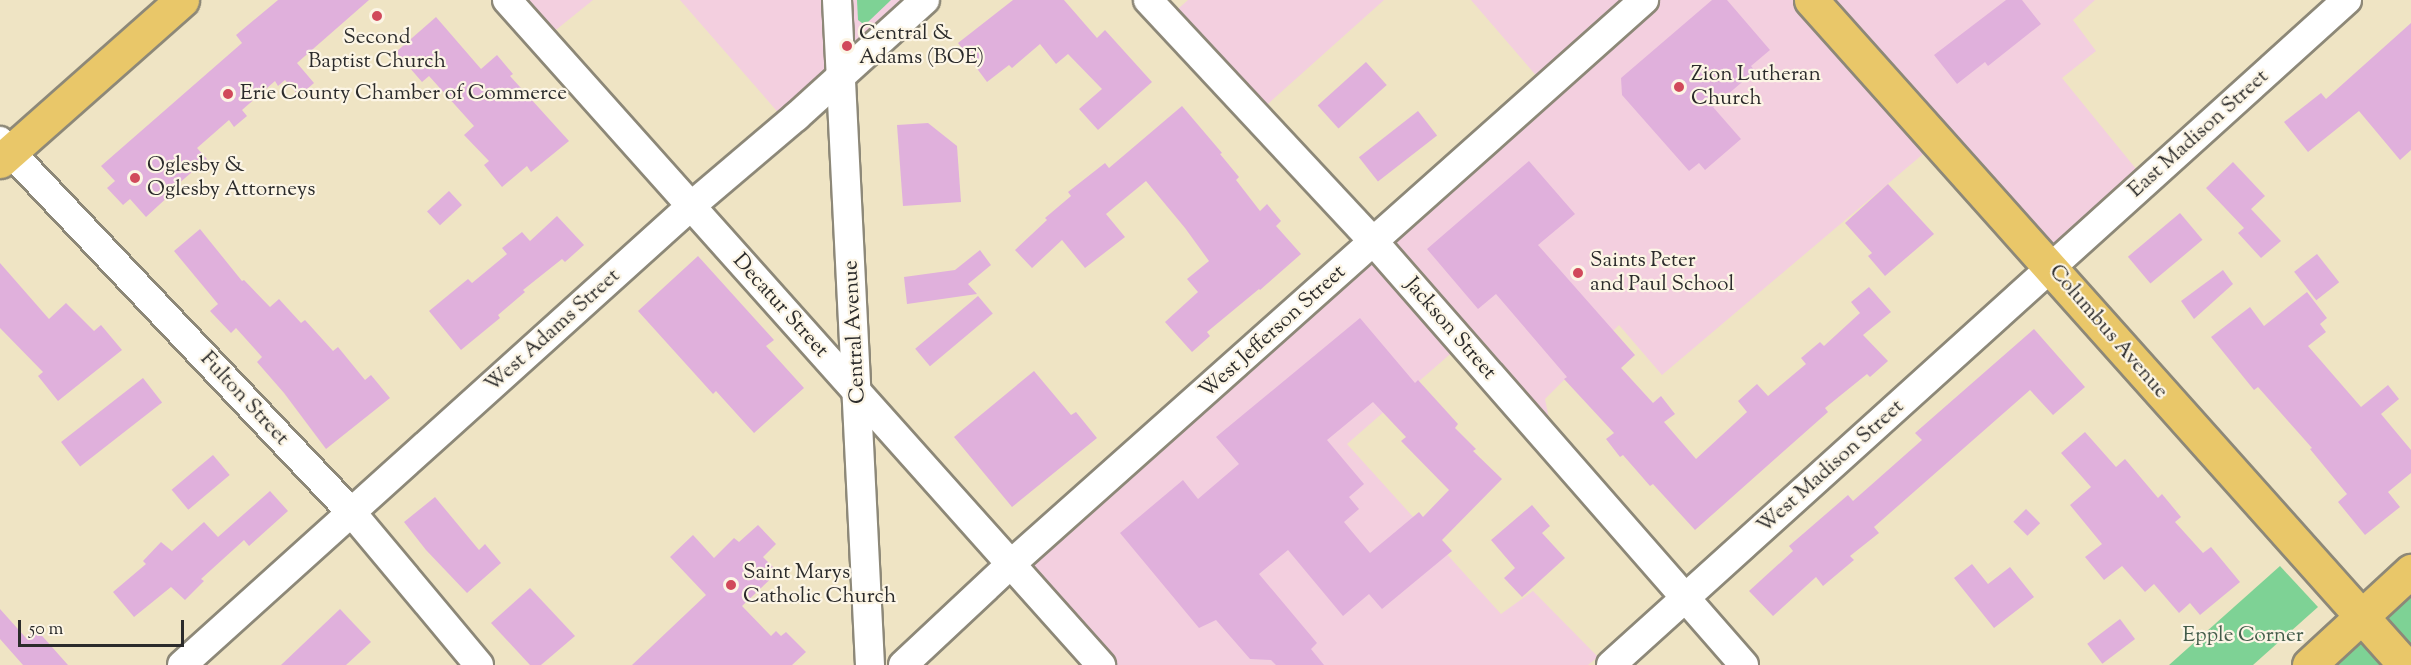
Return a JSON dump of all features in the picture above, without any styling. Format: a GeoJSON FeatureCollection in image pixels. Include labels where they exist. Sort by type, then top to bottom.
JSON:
{"type":"FeatureCollection","features":[{"type":"Feature","properties":{"kind":"main road"},"geometry":{"type":"LineString","coordinates":[[3,151],[182,0]]}},
{"type":"Feature","properties":{"kind":"main road","name":"Columbus Avenue"},"geometry":{"type":"LineString","coordinates":[[1811,0],[2405,665]]}},
{"type":"Feature","properties":{"kind":"main road"},"geometry":{"type":"LineString","coordinates":[[2309,665],[2411,571]]}},
{"type":"Feature","properties":{"kind":"street","name":"Decatur Street"},"geometry":{"type":"LineString","coordinates":[[507,0],[1101,665]]}},
{"type":"Feature","properties":{"kind":"street","name":"Central Avenue"},"geometry":{"type":"LineString","coordinates":[[837,0],[870,665]]}},
{"type":"Feature","properties":{"kind":"street","name":"West Adams Street"},"geometry":{"type":"LineString","coordinates":[[182,665],[691,206],[925,0]]}},
{"type":"Feature","properties":{"kind":"street","name":"Jackson Street"},"geometry":{"type":"LineString","coordinates":[[1148,0],[1374,242],[1744,665]]}},
{"type":"Feature","properties":{"kind":"street","name":"West Jefferson Street"},"geometry":{"type":"LineString","coordinates":[[903,665],[1011,564],[1644,0]]}},
{"type":"Feature","properties":{"kind":"street","name":"East Madison Street"},"geometry":{"type":"LineString","coordinates":[[2051,268],[2347,0]]}},
{"type":"Feature","properties":{"kind":"street","name":"Fulton Street"},"geometry":{"type":"LineString","coordinates":[[3,151],[352,513],[479,665]]}},
{"type":"Feature","properties":{"kind":"street","name":"West Madison Street"},"geometry":{"type":"LineString","coordinates":[[1611,665],[2051,268]]}},
{"type":"Feature","properties":{"kind":"shaded area"},"geometry":{"type":"Polygon","coordinates":[[[494,0],[593,0],[536,46],[494,0]]]}},
{"type":"Feature","properties":{"kind":"shaded area"},"geometry":{"type":"Polygon","coordinates":[[[680,0],[914,0],[782,117],[680,0]]]}},
{"type":"Feature","properties":{"kind":"shaded area"},"geometry":{"type":"Polygon","coordinates":[[[1188,0],[1384,0],[1260,111],[1170,16],[1188,0]]]}},
{"type":"Feature","properties":{"kind":"shaded area"},"geometry":{"type":"Polygon","coordinates":[[[1471,0],[2095,0],[2073,20],[2096,51],[2062,78],[2141,175],[2052,259],[1942,138],[1662,375],[1619,325],[1545,399],[1558,463],[1456,349],[1347,444],[1501,614],[1533,591],[1598,657],[1588,665],[1110,665],[1021,566],[1362,243],[1540,80],[1471,0]]]}},
{"type":"Feature","properties":{"kind":"green space"},"geometry":{"type":"Polygon","coordinates":[[[857,0],[891,0],[868,22],[862,23],[858,20],[857,0]]]}},
{"type":"Feature","properties":{"kind":"green space","name":"Epple Corner"},"geometry":{"type":"Polygon","coordinates":[[[2280,566],[2318,607],[2253,665],[2169,665],[2280,566]]]}},
{"type":"Feature","properties":{"kind":"green space"},"geometry":{"type":"Polygon","coordinates":[[[2411,594],[2411,665],[2332,665],[2411,594]]]}},
{"type":"Feature","properties":{"kind":"building"},"geometry":{"type":"Polygon","coordinates":[[[278,0],[369,0],[297,63],[314,83],[299,96],[285,80],[278,86],[275,81],[242,110],[247,116],[234,127],[229,120],[197,148],[207,159],[170,191],[172,193],[146,217],[130,199],[123,205],[107,188],[115,181],[101,166],[242,43],[236,35],[278,0]]]}},
{"type":"Feature","properties":{"kind":"building"},"geometry":{"type":"Polygon","coordinates":[[[1013,0],[1064,0],[1097,38],[1105,30],[1152,82],[1098,130],[1079,109],[1102,89],[1068,54],[1056,64],[1040,44],[1012,68],[1009,65],[987,82],[958,43],[1013,0]]]}},
{"type":"Feature","properties":{"kind":"building","name":"Zion Lutheran Church"},"geometry":{"type":"Polygon","coordinates":[[[1712,0],[1727,0],[1770,50],[1751,66],[1755,71],[1713,107],[1741,139],[1705,170],[1699,163],[1689,171],[1622,95],[1621,78],[1712,0]]]}},
{"type":"Feature","properties":{"kind":"building"},"geometry":{"type":"Polygon","coordinates":[[[2006,0],[2022,0],[2041,24],[1988,66],[1985,62],[1957,84],[1934,55],[2006,0]]]}},
{"type":"Feature","properties":{"kind":"building"},"geometry":{"type":"Polygon","coordinates":[[[436,17],[481,69],[497,55],[513,74],[510,76],[569,141],[531,172],[527,166],[502,187],[484,165],[489,161],[464,135],[474,126],[429,76],[422,82],[396,52],[436,17]]]}},
{"type":"Feature","properties":{"kind":"building"},"geometry":{"type":"Polygon","coordinates":[[[2411,23],[2411,150],[2400,160],[2359,111],[2308,152],[2284,122],[2321,93],[2326,99],[2411,23]]]}},
{"type":"Feature","properties":{"kind":"building"},"geometry":{"type":"Polygon","coordinates":[[[1366,62],[1387,85],[1338,129],[1318,105],[1366,62]]]}},
{"type":"Feature","properties":{"kind":"building"},"geometry":{"type":"Polygon","coordinates":[[[1182,106],[1222,153],[1220,154],[1239,177],[1236,180],[1260,211],[1267,204],[1281,221],[1276,226],[1301,254],[1207,332],[1210,336],[1192,352],[1165,322],[1198,292],[1187,279],[1209,261],[1146,181],[1106,214],[1125,237],[1085,268],[1062,240],[1032,268],[1015,250],[1047,220],[1045,218],[1071,196],[1068,192],[1105,163],[1109,168],[1182,106]]]}},
{"type":"Feature","properties":{"kind":"building"},"geometry":{"type":"Polygon","coordinates":[[[1418,111],[1437,135],[1378,182],[1359,157],[1418,111]]]}},
{"type":"Feature","properties":{"kind":"building"},"geometry":{"type":"Polygon","coordinates":[[[928,123],[957,146],[961,202],[903,206],[897,125],[928,123]]]}},
{"type":"Feature","properties":{"kind":"building"},"geometry":{"type":"Polygon","coordinates":[[[1529,161],[1575,214],[1538,245],[1635,355],[1621,368],[1653,403],[1661,396],[1675,414],[1664,422],[1696,459],[1747,412],[1738,401],[1757,384],[1768,396],[1806,364],[1801,358],[1820,342],[1824,346],[1860,313],[1851,302],[1869,287],[1891,312],[1863,335],[1888,361],[1870,377],[1867,374],[1825,408],[1828,412],[1695,530],[1653,484],[1650,486],[1623,455],[1620,457],[1606,439],[1614,433],[1564,379],[1567,377],[1496,294],[1478,309],[1427,249],[1529,161]]]}},
{"type":"Feature","properties":{"kind":"building"},"geometry":{"type":"Polygon","coordinates":[[[2233,162],[2265,196],[2251,209],[2281,241],[2261,258],[2238,233],[2244,228],[2206,188],[2233,162]]]}},
{"type":"Feature","properties":{"kind":"building"},"geometry":{"type":"Polygon","coordinates":[[[1888,184],[1934,234],[1885,276],[1868,256],[1872,253],[1845,223],[1888,184]]]}},
{"type":"Feature","properties":{"kind":"building"},"geometry":{"type":"Polygon","coordinates":[[[449,191],[462,205],[440,225],[427,211],[449,191]]]}},
{"type":"Feature","properties":{"kind":"building"},"geometry":{"type":"Polygon","coordinates":[[[2180,213],[2202,240],[2150,284],[2128,257],[2180,213]]]}},
{"type":"Feature","properties":{"kind":"building"},"geometry":{"type":"Polygon","coordinates":[[[557,216],[584,245],[565,262],[562,259],[523,290],[525,292],[498,315],[500,318],[461,350],[429,311],[468,279],[472,283],[507,254],[502,248],[522,232],[530,241],[557,216]]]}},
{"type":"Feature","properties":{"kind":"building"},"geometry":{"type":"Polygon","coordinates":[[[200,229],[242,281],[244,280],[270,307],[279,299],[301,323],[305,320],[333,351],[338,347],[365,380],[371,375],[390,398],[326,449],[284,393],[257,362],[262,357],[236,328],[231,333],[210,311],[218,304],[174,251],[200,229]]]}},
{"type":"Feature","properties":{"kind":"building"},"geometry":{"type":"Polygon","coordinates":[[[980,250],[991,265],[968,284],[977,294],[907,304],[904,277],[955,270],[980,250]]]}},
{"type":"Feature","properties":{"kind":"building"},"geometry":{"type":"Polygon","coordinates":[[[2317,254],[2339,282],[2316,300],[2294,272],[2317,254]]]}},
{"type":"Feature","properties":{"kind":"building"},"geometry":{"type":"Polygon","coordinates":[[[698,256],[774,340],[766,346],[804,388],[754,433],[716,391],[713,394],[638,311],[698,256]]]}},
{"type":"Feature","properties":{"kind":"building"},"geometry":{"type":"Polygon","coordinates":[[[0,263],[49,319],[66,303],[94,331],[101,325],[122,350],[58,401],[38,376],[43,372],[0,328],[0,263]]]}},
{"type":"Feature","properties":{"kind":"building"},"geometry":{"type":"Polygon","coordinates":[[[2223,270],[2233,284],[2194,319],[2181,301],[2223,270]]]}},
{"type":"Feature","properties":{"kind":"building"},"geometry":{"type":"Polygon","coordinates":[[[2307,292],[2327,318],[2320,324],[2326,332],[2308,346],[2361,407],[2388,385],[2399,399],[2381,414],[2411,450],[2411,473],[2388,492],[2400,507],[2365,535],[2338,502],[2347,494],[2310,449],[2312,448],[2258,387],[2254,390],[2211,337],[2250,307],[2264,326],[2307,292]]]}},
{"type":"Feature","properties":{"kind":"building"},"geometry":{"type":"Polygon","coordinates":[[[978,296],[993,314],[930,366],[915,349],[978,296]]]}},
{"type":"Feature","properties":{"kind":"building"},"geometry":{"type":"Polygon","coordinates":[[[1360,318],[1415,383],[1418,380],[1458,424],[1455,428],[1476,449],[1473,451],[1502,479],[1442,540],[1452,551],[1382,609],[1369,594],[1343,616],[1288,550],[1259,574],[1317,643],[1311,649],[1324,665],[1276,665],[1271,660],[1250,659],[1216,620],[1199,628],[1120,533],[1183,480],[1198,499],[1239,464],[1216,437],[1360,318]],[[1373,402],[1327,440],[1364,484],[1349,497],[1359,509],[1344,522],[1370,553],[1419,512],[1423,517],[1449,490],[1401,441],[1406,437],[1373,402]]]}},
{"type":"Feature","properties":{"kind":"building"},"geometry":{"type":"Polygon","coordinates":[[[2034,329],[2085,387],[2053,415],[2030,390],[1874,527],[1879,533],[1850,556],[1854,560],[1823,586],[1816,577],[1773,616],[1749,591],[1793,551],[1789,546],[1848,495],[1853,501],[1922,440],[1915,433],[2034,329]]]}},
{"type":"Feature","properties":{"kind":"building"},"geometry":{"type":"Polygon","coordinates":[[[1034,371],[1071,415],[1076,412],[1097,438],[1012,507],[954,437],[1034,371]]]}},
{"type":"Feature","properties":{"kind":"building"},"geometry":{"type":"Polygon","coordinates":[[[143,378],[162,402],[80,466],[61,442],[143,378]]]}},
{"type":"Feature","properties":{"kind":"building"},"geometry":{"type":"Polygon","coordinates":[[[2085,432],[2116,467],[2125,459],[2158,498],[2162,494],[2181,517],[2175,522],[2203,553],[2211,547],[2240,582],[2200,615],[2190,603],[2179,613],[2154,584],[2145,592],[2122,566],[2104,580],[2085,557],[2102,544],[2070,505],[2091,487],[2061,453],[2085,432]]]}},
{"type":"Feature","properties":{"kind":"building"},"geometry":{"type":"Polygon","coordinates":[[[213,455],[230,475],[188,510],[172,490],[213,455]]]}},
{"type":"Feature","properties":{"kind":"building"},"geometry":{"type":"Polygon","coordinates":[[[270,491],[288,511],[249,546],[244,540],[201,579],[204,581],[185,600],[171,587],[134,617],[113,592],[146,564],[143,561],[161,542],[172,551],[204,522],[218,537],[270,491]]]}},
{"type":"Feature","properties":{"kind":"building"},"geometry":{"type":"Polygon","coordinates":[[[435,497],[479,550],[485,544],[501,563],[467,593],[426,550],[404,522],[435,497]]]}},
{"type":"Feature","properties":{"kind":"building"},"geometry":{"type":"Polygon","coordinates":[[[1532,505],[1550,526],[1542,533],[1565,558],[1522,597],[1504,578],[1515,568],[1491,540],[1532,505]]]}},
{"type":"Feature","properties":{"kind":"building"},"geometry":{"type":"Polygon","coordinates":[[[2026,509],[2040,523],[2027,536],[2013,522],[2026,509]]]}},
{"type":"Feature","properties":{"kind":"building","name":"Saint Marys Catholic Church"},"geometry":{"type":"Polygon","coordinates":[[[758,525],[776,544],[763,557],[778,572],[742,606],[771,636],[776,631],[781,636],[786,632],[806,652],[792,665],[632,665],[706,595],[670,557],[693,535],[714,558],[734,538],[739,542],[758,525]]]}},
{"type":"Feature","properties":{"kind":"building"},"geometry":{"type":"Polygon","coordinates":[[[1972,564],[1988,584],[2010,567],[2034,597],[1994,628],[1954,578],[1972,564]]]}},
{"type":"Feature","properties":{"kind":"building"},"geometry":{"type":"Polygon","coordinates":[[[530,588],[575,636],[541,665],[530,665],[491,623],[530,588]]]}},
{"type":"Feature","properties":{"kind":"building"},"geometry":{"type":"Polygon","coordinates":[[[0,609],[26,638],[36,629],[68,665],[23,665],[0,639],[0,609]]]}},
{"type":"Feature","properties":{"kind":"building"},"geometry":{"type":"Polygon","coordinates":[[[340,609],[371,642],[346,665],[281,665],[340,609]]]}},
{"type":"Feature","properties":{"kind":"building"},"geometry":{"type":"Polygon","coordinates":[[[2120,619],[2135,639],[2102,664],[2087,644],[2120,619]]]}},
{"type":"Feature","properties":{"kind":"place","name":"Second Baptist Church"},"geometry":{"type":"Point","coordinates":[377,16]}},
{"type":"Feature","properties":{"kind":"place","name":"Central & Adams (BOE)"},"geometry":{"type":"Point","coordinates":[847,46]}},
{"type":"Feature","properties":{"kind":"place","name":"Zion Lutheran Church"},"geometry":{"type":"Point","coordinates":[1679,87]}},
{"type":"Feature","properties":{"kind":"place","name":"Erie County Chamber of Commerce"},"geometry":{"type":"Point","coordinates":[228,94]}},
{"type":"Feature","properties":{"kind":"place","name":"Oglesby & Oglesby Attorneys"},"geometry":{"type":"Point","coordinates":[135,178]}},
{"type":"Feature","properties":{"kind":"place","name":"Saints Peter and Paul School"},"geometry":{"type":"Point","coordinates":[1578,273]}},
{"type":"Feature","properties":{"kind":"place","name":"Saint Marys Catholic Church"},"geometry":{"type":"Point","coordinates":[731,585]}}]}
